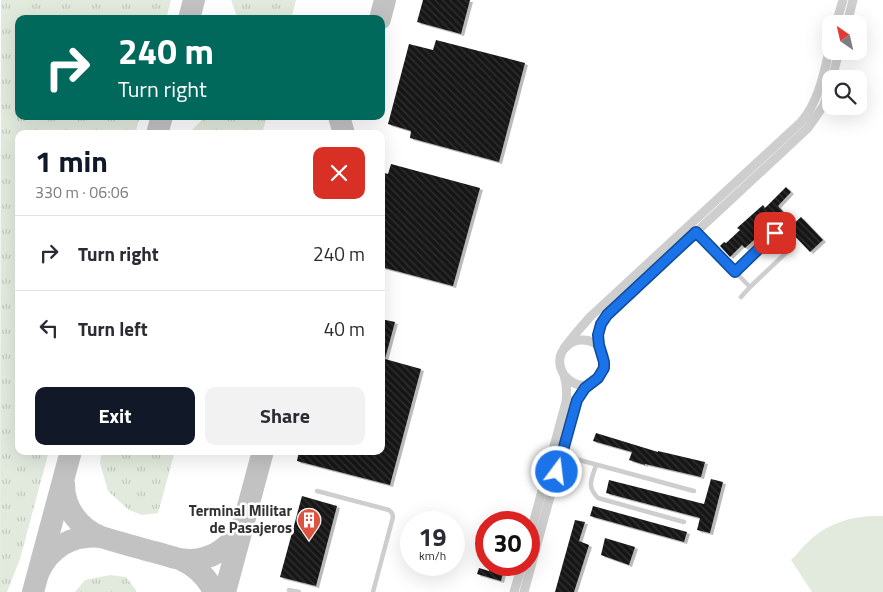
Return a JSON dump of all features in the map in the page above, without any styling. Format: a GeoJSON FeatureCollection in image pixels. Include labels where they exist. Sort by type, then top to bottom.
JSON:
{"type":"FeatureCollection","features":[{"type":"Feature","properties":{"kind":"street"},"geometry":{"type":"LineString","coordinates":[[839,15],[843,0]]}},
{"type":"Feature","properties":{"kind":"street"},"geometry":{"type":"LineString","coordinates":[[849,15],[853,0]]}},
{"type":"Feature","properties":{"kind":"street"},"geometry":{"type":"LineString","coordinates":[[593,382],[577,384],[564,375],[561,370],[560,359],[564,348],[590,317],[801,122],[816,98],[826,60]]}},
{"type":"Feature","properties":{"kind":"street"},"geometry":{"type":"LineString","coordinates":[[524,592],[577,400],[585,388],[598,378],[604,368],[598,335],[604,319],[808,128],[822,108]]}},
{"type":"Feature","properties":{"kind":"street"},"geometry":{"type":"LineString","coordinates":[[564,348],[574,341],[586,340],[592,342],[601,350]]}},
{"type":"Feature","properties":{"kind":"street"},"geometry":{"type":"LineString","coordinates":[[537,511],[566,402],[567,391],[564,375]]}},
{"type":"Feature","properties":{"kind":"street"},"geometry":{"type":"LineString","coordinates":[[514,592],[519,576]]}},
{"type":"Feature","properties":{"kind":"lane"},"geometry":{"type":"LineString","coordinates":[[696,232],[750,287]]}},
{"type":"Feature","properties":{"kind":"lane"},"geometry":{"type":"LineString","coordinates":[[735,272],[775,233],[790,249],[741,297]]}},
{"type":"Feature","properties":{"kind":"lane"},"geometry":{"type":"LineString","coordinates":[[561,456],[694,491]]}},
{"type":"Feature","properties":{"kind":"lane"},"geometry":{"type":"LineString","coordinates":[[596,465],[590,486],[592,492],[598,498],[684,522]]}},
{"type":"Feature","properties":{"kind":"lane"},"geometry":{"type":"LineString","coordinates":[[317,491],[389,510],[392,513],[393,517],[373,592]]}},
{"type":"Feature","properties":{"kind":"lane"},"geometry":{"type":"LineString","coordinates":[[289,590],[299,592]]}},
{"type":"Feature","properties":{"kind":"green space"},"geometry":{"type":"Polygon","coordinates":[[[1,0],[171,0],[167,15],[15,15],[15,120],[139,120],[136,130],[15,130],[15,455],[48,455],[20,559],[7,592],[0,592],[1,0]]]}},
{"type":"Feature","properties":{"kind":"green space"},"geometry":{"type":"Polygon","coordinates":[[[231,0],[296,0],[292,15],[237,15],[231,0]]]}},
{"type":"Feature","properties":{"kind":"green space"},"geometry":{"type":"Polygon","coordinates":[[[202,120],[266,120],[263,130],[193,129],[202,120]]]}},
{"type":"Feature","properties":{"kind":"green space"},"geometry":{"type":"Polygon","coordinates":[[[101,455],[174,455],[158,513],[142,515],[129,510],[108,491],[100,463],[101,455]]]}},
{"type":"Feature","properties":{"kind":"green space"},"geometry":{"type":"Polygon","coordinates":[[[883,516],[883,592],[812,592],[791,560],[803,547],[824,530],[842,521],[862,517],[883,516]]]}},
{"type":"Feature","properties":{"kind":"green space"},"geometry":{"type":"Polygon","coordinates":[[[110,575],[126,577],[136,592],[75,592],[85,580],[110,575]]]}},
{"type":"Feature","properties":{"kind":"building"},"geometry":{"type":"Polygon","coordinates":[[[423,0],[470,0],[461,34],[417,22],[423,0]]]}},
{"type":"Feature","properties":{"kind":"building"},"geometry":{"type":"Polygon","coordinates":[[[436,40],[525,63],[499,162],[410,138],[411,131],[388,124],[409,44],[433,50],[436,40]]]}},
{"type":"Feature","properties":{"kind":"building"},"geometry":{"type":"Polygon","coordinates":[[[391,164],[480,188],[453,286],[385,268],[385,173],[388,174],[391,164]]]}},
{"type":"Feature","properties":{"kind":"building"},"geometry":{"type":"Polygon","coordinates":[[[786,187],[791,192],[778,206],[784,213],[745,248],[742,245],[730,257],[720,246],[740,230],[737,228],[763,205],[765,208],[786,187]]]}},
{"type":"Feature","properties":{"kind":"building"},"geometry":{"type":"Polygon","coordinates":[[[801,217],[823,240],[810,252],[788,229],[801,217]]]}},
{"type":"Feature","properties":{"kind":"building"},"geometry":{"type":"Polygon","coordinates":[[[385,320],[395,322],[385,359],[385,320]]]}},
{"type":"Feature","properties":{"kind":"building"},"geometry":{"type":"Polygon","coordinates":[[[385,359],[421,369],[390,485],[297,461],[298,455],[385,455],[385,359]]]}},
{"type":"Feature","properties":{"kind":"building"},"geometry":{"type":"Polygon","coordinates":[[[596,433],[658,452],[705,462],[701,477],[629,460],[632,452],[593,441],[596,433]]]}},
{"type":"Feature","properties":{"kind":"building"},"geometry":{"type":"Polygon","coordinates":[[[711,479],[723,482],[710,533],[697,530],[700,518],[606,493],[609,480],[704,504],[711,479]]]}},
{"type":"Feature","properties":{"kind":"building","name":"Terminal Militar de Pasajeros"},"geometry":{"type":"Polygon","coordinates":[[[302,496],[337,506],[316,586],[280,577],[302,496]]]}},
{"type":"Feature","properties":{"kind":"building"},"geometry":{"type":"Polygon","coordinates":[[[593,506],[687,532],[684,542],[590,516],[593,506]]]}},
{"type":"Feature","properties":{"kind":"building"},"geometry":{"type":"Polygon","coordinates":[[[575,520],[585,522],[579,541],[589,545],[574,592],[555,592],[575,520]]]}},
{"type":"Feature","properties":{"kind":"building"},"geometry":{"type":"Polygon","coordinates":[[[605,538],[635,547],[629,565],[601,555],[605,538]]]}},
{"type":"Feature","properties":{"kind":"building"},"geometry":{"type":"Polygon","coordinates":[[[484,576],[502,576],[501,581],[484,576]]]}},
{"type":"Feature","properties":{"kind":"taxiway"},"geometry":{"type":"LineString","coordinates":[[190,15],[194,0]]}},
{"type":"Feature","properties":{"kind":"taxiway"},"geometry":{"type":"LineString","coordinates":[[381,15],[385,0]]}},
{"type":"Feature","properties":{"kind":"taxiway"},"geometry":{"type":"LineString","coordinates":[[158,130],[161,120]]}},
{"type":"Feature","properties":{"kind":"taxiway"},"geometry":{"type":"LineString","coordinates":[[340,120],[343,130]]}},
{"type":"Feature","properties":{"kind":"taxiway"},"geometry":{"type":"LineString","coordinates":[[33,592],[70,455]]}},
{"type":"Feature","properties":{"kind":"taxiway"},"geometry":{"type":"LineString","coordinates":[[225,592],[262,455]]}},
{"type":"Feature","properties":{"kind":"taxiway"},"geometry":{"type":"LineString","coordinates":[[64,484],[67,501],[74,516],[86,528],[101,537]]}},
{"type":"Feature","properties":{"kind":"taxiway"},"geometry":{"type":"LineString","coordinates":[[38,574],[48,557],[55,550],[80,538],[101,537],[176,558],[190,560],[209,556],[226,547],[243,523]]}},
{"type":"Feature","properties":{"kind":"taxiway"},"geometry":{"type":"LineString","coordinates":[[180,559],[200,572],[214,592]]}},
{"type":"Feature","properties":{"kind":"place","name":"Terminal Militar de Pasajeros"},"geometry":{"type":"Point","coordinates":[309,541]}},
{"type":"Feature","properties":{"kind":"route"},"geometry":{"type":"LineString","coordinates":[[557,472],[577,400],[581,392],[598,378],[604,368],[598,335],[601,324],[607,315],[696,232],[735,272],[775,233]]}}]}
